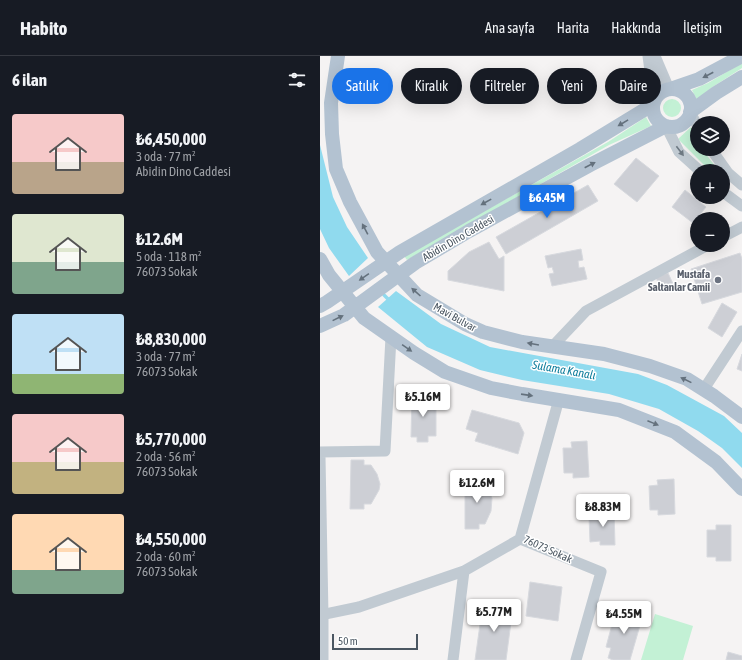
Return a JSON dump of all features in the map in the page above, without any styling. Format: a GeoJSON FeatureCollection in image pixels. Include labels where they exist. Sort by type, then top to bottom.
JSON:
{"type":"FeatureCollection","features":[{"type":"Feature","properties":{"kind":"main road","name":"Mavi Bulvar"},"geometry":{"type":"LineString","coordinates":[[338,56],[331,103],[332,134],[336,168],[357,214],[377,252],[417,295],[465,324],[489,333],[522,342],[604,354],[650,366],[687,379],[704,389],[742,417]]}},
{"type":"Feature","properties":{"kind":"main road"},"geometry":{"type":"LineString","coordinates":[[661,93],[699,80],[742,56]]}},
{"type":"Feature","properties":{"kind":"main road"},"geometry":{"type":"LineString","coordinates":[[690,112],[716,93],[742,77]]}},
{"type":"Feature","properties":{"kind":"main road"},"geometry":{"type":"LineString","coordinates":[[654,104],[653,113],[660,124],[673,127],[679,126],[688,118],[690,112],[689,100],[686,95],[681,91],[669,89]]}},
{"type":"Feature","properties":{"kind":"main road","name":"Abidin Dino Caddesi"},"geometry":{"type":"LineString","coordinates":[[320,306],[400,252],[580,149],[644,110],[650,104]]}},
{"type":"Feature","properties":{"kind":"main road","name":"Abidin Dino Caddesi"},"geometry":{"type":"LineString","coordinates":[[320,326],[344,315],[415,263],[469,231],[590,165],[666,126]]}},
{"type":"Feature","properties":{"kind":"main road"},"geometry":{"type":"LineString","coordinates":[[320,259],[329,275],[364,318],[414,353],[445,372],[491,388],[619,410],[675,432],[716,462],[742,489]]}},
{"type":"Feature","properties":{"kind":"street"},"geometry":{"type":"LineString","coordinates":[[648,56],[650,68]]}},
{"type":"Feature","properties":{"kind":"street"},"geometry":{"type":"LineString","coordinates":[[655,56],[669,89]]}},
{"type":"Feature","properties":{"kind":"street"},"geometry":{"type":"LineString","coordinates":[[690,112],[692,116]]}},
{"type":"Feature","properties":{"kind":"street"},"geometry":{"type":"LineString","coordinates":[[666,126],[679,152],[692,164]]}},
{"type":"Feature","properties":{"kind":"street"},"geometry":{"type":"LineString","coordinates":[[716,156],[728,173],[742,185]]}},
{"type":"Feature","properties":{"kind":"street"},"geometry":{"type":"LineString","coordinates":[[730,197],[742,206]]}},
{"type":"Feature","properties":{"kind":"street"},"geometry":{"type":"LineString","coordinates":[[730,233],[742,227]]}},
{"type":"Feature","properties":{"kind":"street"},"geometry":{"type":"LineString","coordinates":[[552,347],[586,311],[695,252]]}},
{"type":"Feature","properties":{"kind":"street"},"geometry":{"type":"LineString","coordinates":[[704,389],[742,331]]}},
{"type":"Feature","properties":{"kind":"street"},"geometry":{"type":"LineString","coordinates":[[320,452],[385,451],[391,337]]}},
{"type":"Feature","properties":{"kind":"street","name":"76073 Sokak"},"geometry":{"type":"LineString","coordinates":[[559,399],[520,539],[601,572],[576,660]]}},
{"type":"Feature","properties":{"kind":"street"},"geometry":{"type":"LineString","coordinates":[[320,457],[323,660]]}},
{"type":"Feature","properties":{"kind":"street"},"geometry":{"type":"LineString","coordinates":[[322,615],[359,607],[464,571],[520,539]]}},
{"type":"Feature","properties":{"kind":"street"},"geometry":{"type":"LineString","coordinates":[[453,660],[464,571]]}},
{"type":"Feature","properties":{"kind":"green space"},"geometry":{"type":"Polygon","coordinates":[[[742,63],[742,68],[711,88],[697,100],[692,90],[708,83],[742,63]]]}},
{"type":"Feature","properties":{"kind":"green space"},"geometry":{"type":"Polygon","coordinates":[[[668,99],[676,99],[681,104],[679,115],[676,117],[668,117],[663,112],[663,104],[668,99]]]}},
{"type":"Feature","properties":{"kind":"green space"},"geometry":{"type":"Polygon","coordinates":[[[646,117],[651,126],[609,145],[407,260],[404,256],[608,142],[646,117]]]}},
{"type":"Feature","properties":{"kind":"green space"},"geometry":{"type":"Polygon","coordinates":[[[690,128],[690,151],[678,139],[690,128]]]}},
{"type":"Feature","properties":{"kind":"green space"},"geometry":{"type":"Polygon","coordinates":[[[695,156],[707,156],[714,164],[703,164],[695,156]]]}},
{"type":"Feature","properties":{"kind":"green space"},"geometry":{"type":"Polygon","coordinates":[[[655,614],[693,626],[683,660],[641,660],[655,614]]]}},
{"type":"Feature","properties":{"kind":"water"},"geometry":{"type":"Polygon","coordinates":[[[320,145],[333,197],[347,227],[368,258],[349,276],[329,248],[320,229],[320,145]]]}},
{"type":"Feature","properties":{"kind":"water"},"geometry":{"type":"Polygon","coordinates":[[[396,291],[441,324],[490,347],[638,374],[667,385],[724,416],[742,433],[742,468],[722,448],[698,431],[659,409],[609,394],[522,380],[480,370],[427,347],[378,307],[396,291]]]}},
{"type":"Feature","properties":{"kind":"building"},"geometry":{"type":"Polygon","coordinates":[[[636,158],[659,176],[637,202],[614,184],[636,158]]]}},
{"type":"Feature","properties":{"kind":"building"},"geometry":{"type":"Polygon","coordinates":[[[588,185],[598,201],[506,254],[496,237],[588,185]]]}},
{"type":"Feature","properties":{"kind":"building"},"geometry":{"type":"Polygon","coordinates":[[[685,190],[690,194],[690,204],[702,204],[706,207],[702,212],[690,212],[690,221],[672,207],[685,190]]]}},
{"type":"Feature","properties":{"kind":"building"},"geometry":{"type":"Polygon","coordinates":[[[489,242],[499,259],[504,256],[504,291],[448,280],[448,271],[469,252],[489,242]]]}},
{"type":"Feature","properties":{"kind":"building"},"geometry":{"type":"Polygon","coordinates":[[[581,249],[583,260],[578,261],[579,268],[584,267],[587,279],[552,286],[549,274],[554,273],[552,267],[548,268],[545,256],[581,249]]]}},
{"type":"Feature","properties":{"kind":"building","name":"Mustafa Saltanlar Camii"},"geometry":{"type":"Polygon","coordinates":[[[740,253],[742,259],[742,292],[702,304],[691,269],[740,253]]]}},
{"type":"Feature","properties":{"kind":"building"},"geometry":{"type":"Polygon","coordinates":[[[668,273],[674,286],[661,291],[656,277],[668,273]]]}},
{"type":"Feature","properties":{"kind":"building"},"geometry":{"type":"Polygon","coordinates":[[[722,303],[737,312],[722,337],[708,328],[722,303]]]}},
{"type":"Feature","properties":{"kind":"building"},"geometry":{"type":"Polygon","coordinates":[[[742,354],[742,371],[737,369],[742,354]]]}},
{"type":"Feature","properties":{"kind":"building"},"geometry":{"type":"Polygon","coordinates":[[[417,394],[428,395],[428,400],[436,401],[436,436],[428,436],[428,442],[417,442],[417,437],[411,437],[412,397],[417,397],[417,394]]]}},
{"type":"Feature","properties":{"kind":"building"},"geometry":{"type":"Polygon","coordinates":[[[472,410],[519,423],[524,433],[518,454],[475,441],[478,433],[466,429],[472,410]]]}},
{"type":"Feature","properties":{"kind":"building"},"geometry":{"type":"Polygon","coordinates":[[[587,441],[589,477],[573,478],[573,473],[564,473],[563,448],[572,448],[571,442],[587,441]]]}},
{"type":"Feature","properties":{"kind":"building"},"geometry":{"type":"Polygon","coordinates":[[[351,460],[364,460],[364,465],[371,465],[377,474],[380,484],[379,490],[371,504],[364,504],[364,509],[350,509],[351,460]]]}},
{"type":"Feature","properties":{"kind":"building"},"geometry":{"type":"Polygon","coordinates":[[[674,479],[675,514],[658,515],[658,510],[650,510],[649,486],[658,485],[657,480],[674,479]]]}},
{"type":"Feature","properties":{"kind":"building"},"geometry":{"type":"Polygon","coordinates":[[[465,480],[479,480],[479,485],[485,485],[492,498],[491,511],[485,524],[479,524],[479,529],[465,529],[465,480]]]}},
{"type":"Feature","properties":{"kind":"building"},"geometry":{"type":"Polygon","coordinates":[[[599,510],[614,510],[615,545],[600,545],[600,541],[590,542],[589,516],[600,515],[599,510]]]}},
{"type":"Feature","properties":{"kind":"building"},"geometry":{"type":"Polygon","coordinates":[[[716,525],[731,525],[731,561],[716,561],[716,557],[707,557],[707,530],[716,530],[716,525]]]}},
{"type":"Feature","properties":{"kind":"building"},"geometry":{"type":"Polygon","coordinates":[[[530,582],[562,587],[558,621],[526,616],[530,582]]]}},
{"type":"Feature","properties":{"kind":"building"},"geometry":{"type":"Polygon","coordinates":[[[483,603],[513,607],[506,660],[475,660],[483,603]]]}},
{"type":"Feature","properties":{"kind":"building"},"geometry":{"type":"Polygon","coordinates":[[[623,609],[643,615],[630,660],[613,660],[608,658],[611,648],[606,647],[614,617],[620,619],[623,609]]]}},
{"type":"Feature","properties":{"kind":"building"},"geometry":{"type":"Polygon","coordinates":[[[728,652],[742,656],[742,660],[726,660],[728,652]]]}},
{"type":"Feature","properties":{"kind":"waterway","name":"Sulama Kanalı"},"geometry":{"type":"LineString","coordinates":[[384,295],[390,301]]}},
{"type":"Feature","properties":{"kind":"place","name":"Mustafa Saltanlar Camii"},"geometry":{"type":"Point","coordinates":[718,280]}}]}
